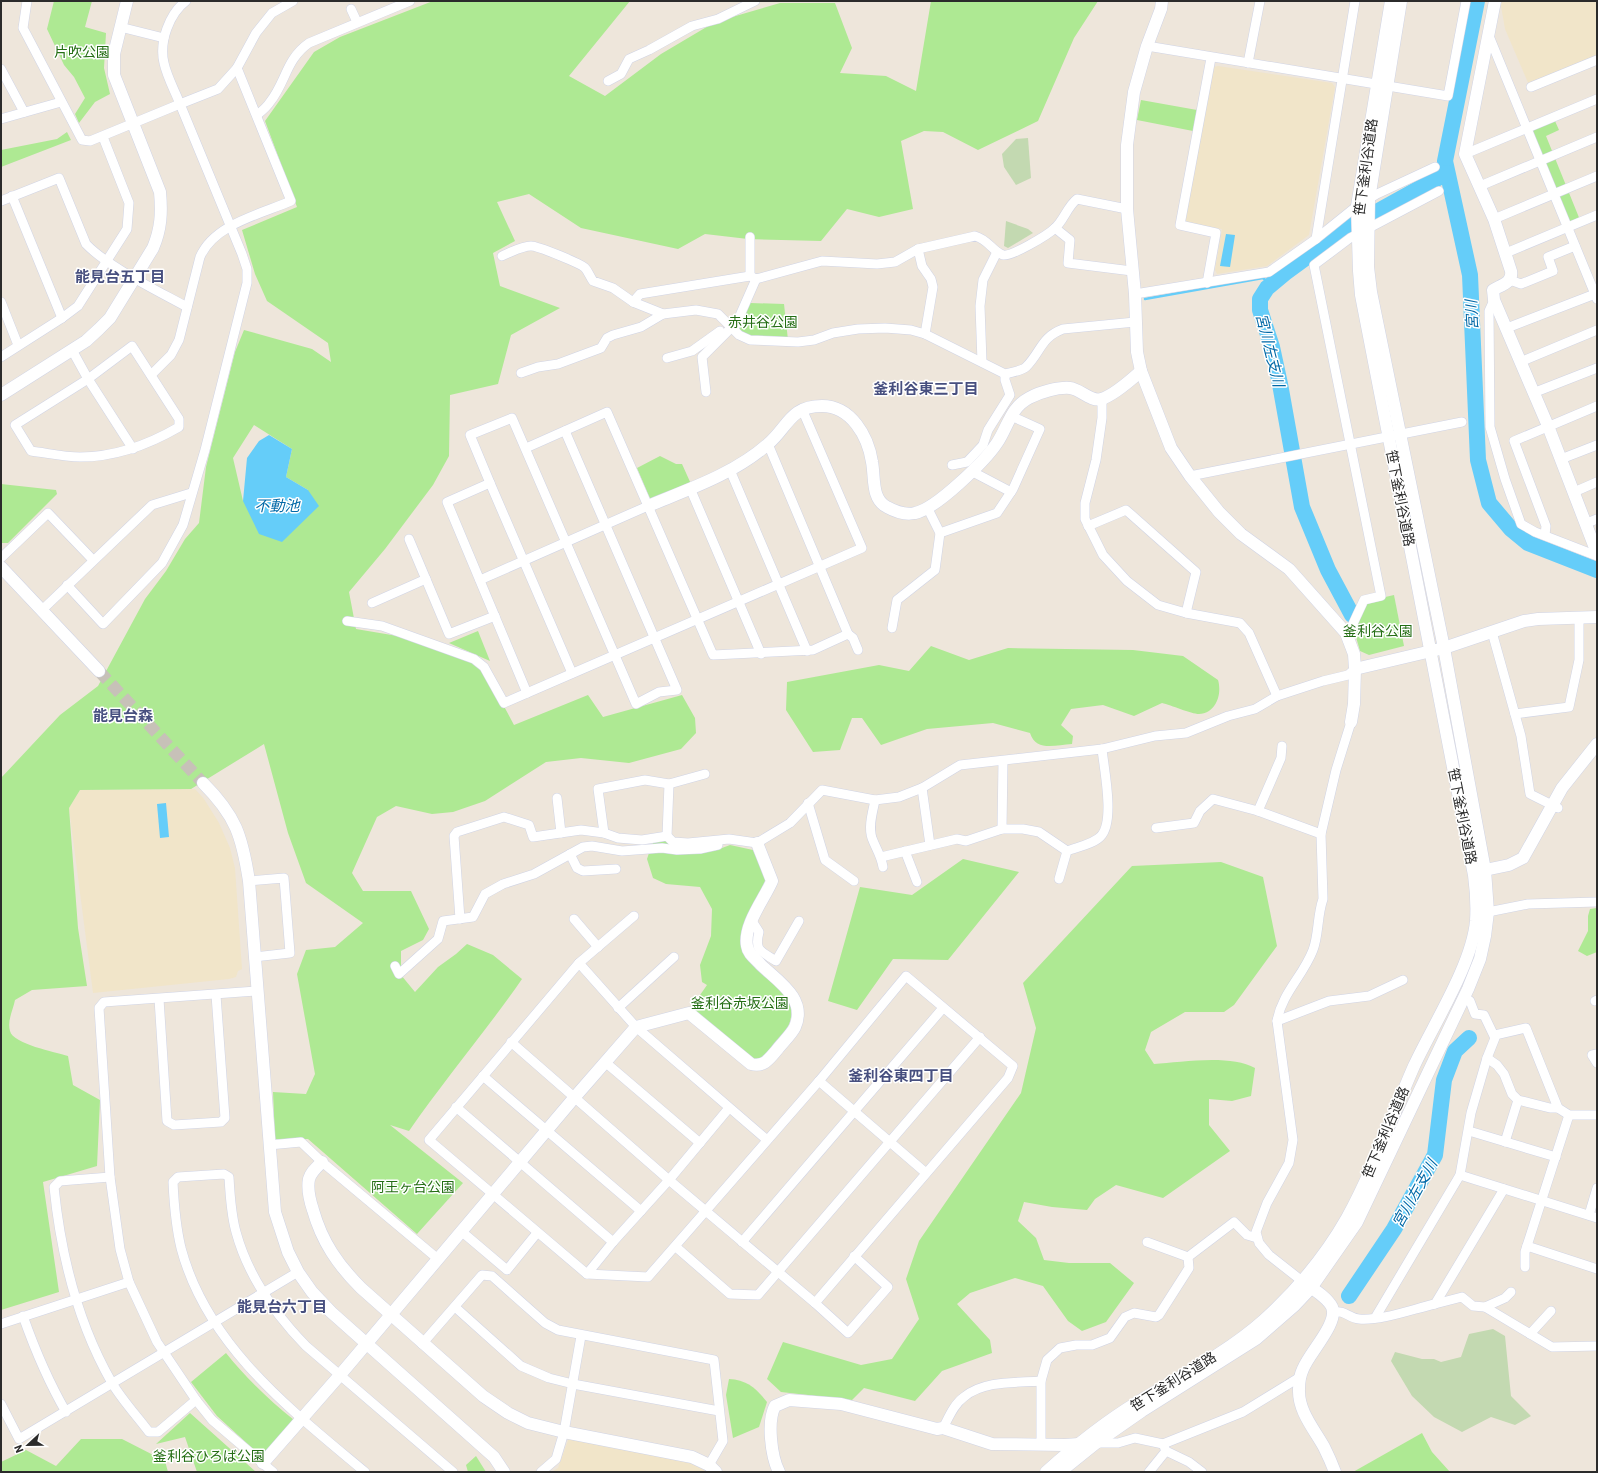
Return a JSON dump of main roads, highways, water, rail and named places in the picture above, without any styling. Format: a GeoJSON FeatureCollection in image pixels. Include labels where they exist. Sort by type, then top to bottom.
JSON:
{"type":"FeatureCollection","features":[{"type":"Feature","properties":{"kind":"water"},"geometry":{"type":"Polygon","coordinates":[[[1226,234],[1235,235],[1230,267],[1220,266],[1226,234]]]}},
{"type":"Feature","properties":{"kind":"water","name":"不動池"},"geometry":{"type":"Polygon","coordinates":[[[269,435],[292,449],[286,477],[308,490],[319,506],[282,542],[259,534],[243,501],[247,458],[259,441],[269,435]]]}},
{"type":"Feature","properties":{"kind":"water"},"geometry":{"type":"Polygon","coordinates":[[[166,803],[169,837],[160,838],[157,804],[166,803]]]}},
{"type":"Feature","properties":{"kind":"waterway","name":"宮川"},"geometry":{"type":"LineString","coordinates":[[1477,1],[1445,161],[1470,275],[1478,460],[1489,503],[1511,529],[1528,543],[1597,570]]}},
{"type":"Feature","properties":{"kind":"waterway","name":"宮川左支川"},"geometry":{"type":"LineString","coordinates":[[1352,615],[1328,570],[1302,507],[1280,384],[1272,347],[1260,310],[1260,299],[1267,288],[1285,273],[1344,230],[1447,173]]}},
{"type":"Feature","properties":{"kind":"waterway"},"geometry":{"type":"LineString","coordinates":[[1145,299],[1263,278],[1271,285]]}},
{"type":"Feature","properties":{"kind":"waterway","name":"宮川左支川"},"geometry":{"type":"LineString","coordinates":[[1349,1296],[1394,1229],[1435,1155],[1444,1080],[1455,1051],[1469,1038]]}},
{"type":"Feature","properties":{"kind":"tunnel"},"geometry":{"type":"LineString","coordinates":[[99,671],[203,783]]}},
{"type":"Feature","properties":{"kind":"district","name":"能見台五丁目"},"geometry":{"type":"Point","coordinates":[120,276]}},
{"type":"Feature","properties":{"kind":"district","name":"釜利谷東三丁目"},"geometry":{"type":"Point","coordinates":[926,388]}},
{"type":"Feature","properties":{"kind":"district","name":"能見台森"},"geometry":{"type":"Point","coordinates":[123,715]}},
{"type":"Feature","properties":{"kind":"district","name":"釜利谷東四丁目"},"geometry":{"type":"Point","coordinates":[901,1075]}},
{"type":"Feature","properties":{"kind":"district","name":"能見台六丁目"},"geometry":{"type":"Point","coordinates":[282,1306]}},
{"type":"Feature","properties":{"kind":"park label","name":"片吹公園"},"geometry":{"type":"Point","coordinates":[82,51]}},
{"type":"Feature","properties":{"kind":"park label","name":"赤井谷公園"},"geometry":{"type":"Point","coordinates":[763,321]}},
{"type":"Feature","properties":{"kind":"park label","name":"釜利谷公園"},"geometry":{"type":"Point","coordinates":[1378,630]}},
{"type":"Feature","properties":{"kind":"park label","name":"釜利谷赤坂公園"},"geometry":{"type":"Point","coordinates":[740,1002]}},
{"type":"Feature","properties":{"kind":"park label","name":"阿王ヶ台公園"},"geometry":{"type":"Point","coordinates":[413,1186]}},
{"type":"Feature","properties":{"kind":"park label","name":"釜利谷ひろば公園"},"geometry":{"type":"Point","coordinates":[209,1455]}}]}
